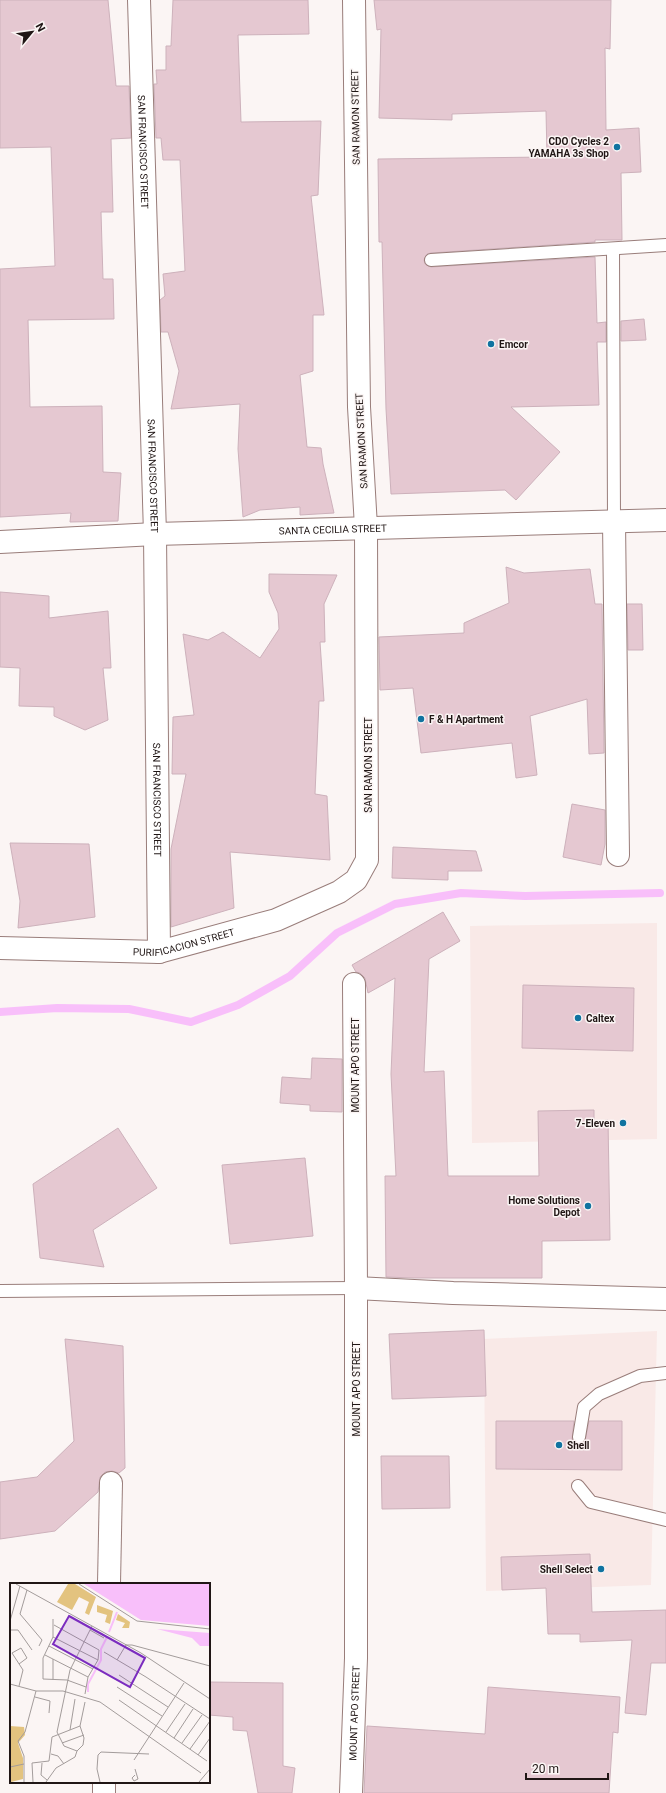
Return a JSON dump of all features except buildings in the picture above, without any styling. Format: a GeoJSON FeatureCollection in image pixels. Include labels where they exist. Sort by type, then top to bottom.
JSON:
{"type":"FeatureCollection","features":[{"type":"Feature","properties":{"kind":"street","name":"SAN FRANCISCO STREET"},"geometry":{"type":"LineString","coordinates":[[139,0],[155,534],[159,952]]}},
{"type":"Feature","properties":{"kind":"street","name":"SAN RAMON STREET"},"geometry":{"type":"LineString","coordinates":[[354,0],[359,407],[366,527],[368,835],[367,860],[356,880]]}},
{"type":"Feature","properties":{"kind":"street","name":"SANTA CECILIA STREET"},"geometry":{"type":"LineString","coordinates":[[0,542],[155,534],[366,527],[666,520]]}},
{"type":"Feature","properties":{"kind":"street"},"geometry":{"type":"LineString","coordinates":[[614,521],[618,855]]}},
{"type":"Feature","properties":{"kind":"street","name":"PURIFICACION STREET"},"geometry":{"type":"LineString","coordinates":[[0,948],[159,952],[276,920],[339,892],[356,880]]}},
{"type":"Feature","properties":{"kind":"street","name":"MOUNT APO STREET"},"geometry":{"type":"LineString","coordinates":[[351,1793],[356,1658],[354,984]]}},
{"type":"Feature","properties":{"kind":"street"},"geometry":{"type":"LineString","coordinates":[[356,1288],[453,1293],[666,1299]]}},
{"type":"Feature","properties":{"kind":"street"},"geometry":{"type":"LineString","coordinates":[[109,1583],[111,1483]]}},
{"type":"Feature","properties":{"kind":"lane"},"geometry":{"type":"LineString","coordinates":[[431,260],[666,245]]}},
{"type":"Feature","properties":{"kind":"lane"},"geometry":{"type":"LineString","coordinates":[[613,249],[614,521]]}},
{"type":"Feature","properties":{"kind":"lane"},"geometry":{"type":"LineString","coordinates":[[0,1291],[356,1288]]}},
{"type":"Feature","properties":{"kind":"lane"},"geometry":{"type":"LineString","coordinates":[[579,1437],[584,1407],[598,1394],[640,1376],[666,1373]]}},
{"type":"Feature","properties":{"kind":"lane"},"geometry":{"type":"LineString","coordinates":[[578,1486],[591,1502],[666,1520]]}},
{"type":"Feature","properties":{"kind":"shaded area"},"geometry":{"type":"Polygon","coordinates":[[[657,923],[657,1139],[472,1143],[470,926],[657,923]]]}},
{"type":"Feature","properties":{"kind":"shaded area"},"geometry":{"type":"Polygon","coordinates":[[[657,1331],[651,1585],[486,1591],[484,1339],[657,1331]]]}},
{"type":"Feature","properties":{"kind":"waterway"},"geometry":{"type":"LineString","coordinates":[[0,1012],[57,1008],[129,1009],[191,1022],[238,1005],[290,976],[337,933],[395,904],[461,893],[525,896],[660,893]]}},
{"type":"Feature","properties":{"kind":"place","name":"CDO Cycles 2 YAMAHA 3s Shop"},"geometry":{"type":"Point","coordinates":[617,147]}},
{"type":"Feature","properties":{"kind":"place","name":"Emcor"},"geometry":{"type":"Point","coordinates":[491,344]}},
{"type":"Feature","properties":{"kind":"place","name":"F & H Apartment"},"geometry":{"type":"Point","coordinates":[421,719]}},
{"type":"Feature","properties":{"kind":"place","name":"Caltex"},"geometry":{"type":"Point","coordinates":[578,1018]}},
{"type":"Feature","properties":{"kind":"place","name":"7-Eleven"},"geometry":{"type":"Point","coordinates":[623,1123]}},
{"type":"Feature","properties":{"kind":"place","name":"Home Solutions Depot"},"geometry":{"type":"Point","coordinates":[588,1206]}},
{"type":"Feature","properties":{"kind":"place","name":"Shell"},"geometry":{"type":"Point","coordinates":[559,1445]}},
{"type":"Feature","properties":{"kind":"place","name":"Shell Select"},"geometry":{"type":"Point","coordinates":[601,1569]}}]}
